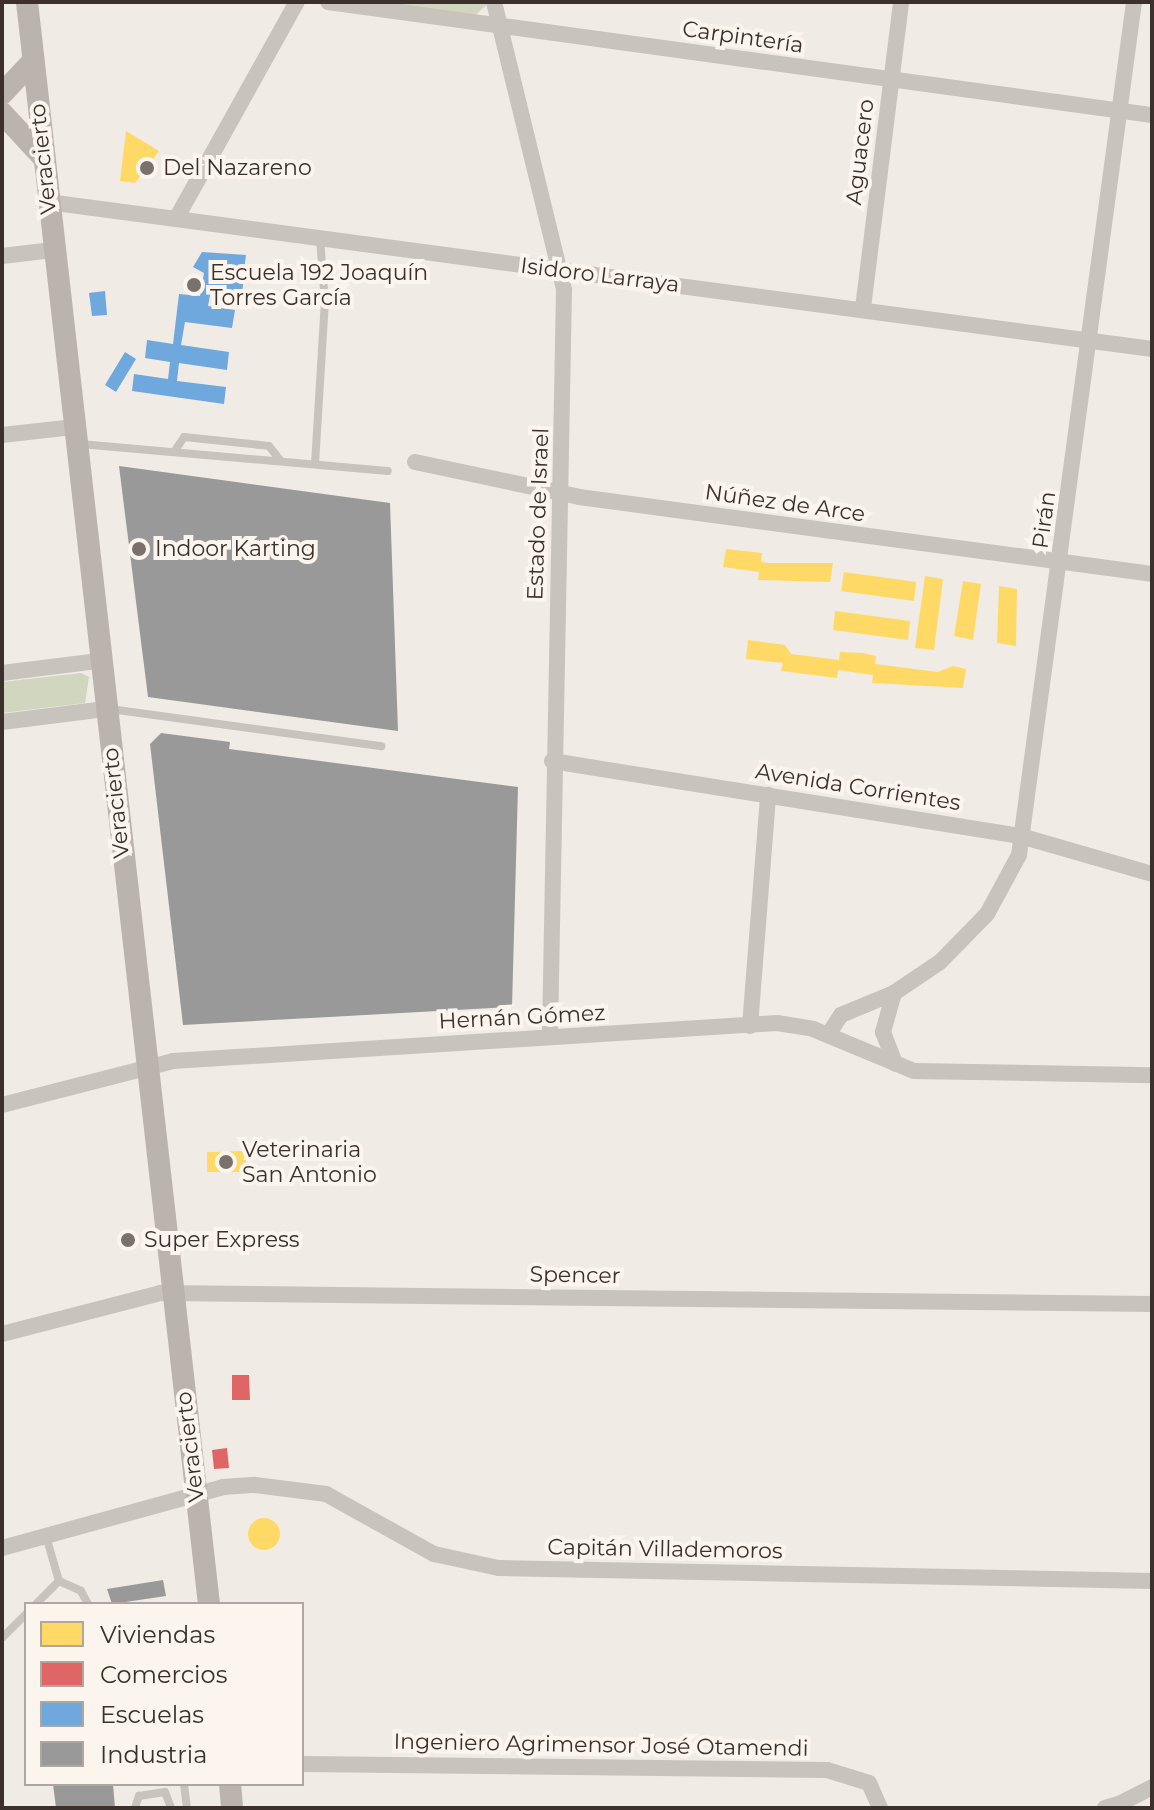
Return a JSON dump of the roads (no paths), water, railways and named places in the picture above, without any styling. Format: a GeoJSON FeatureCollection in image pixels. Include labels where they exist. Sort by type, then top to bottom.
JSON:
{"type":"FeatureCollection","features":[{"type":"Feature","properties":{"kind":"street","name":"Veracierto"},"geometry":{"type":"LineString","coordinates":[[27,2],[145,1066],[209,1602]]}},
{"type":"Feature","properties":{"kind":"street"},"geometry":{"type":"LineString","coordinates":[[176,219],[297,2]]}},
{"type":"Feature","properties":{"kind":"street","name":"Carpintería"},"geometry":{"type":"LineString","coordinates":[[328,2],[1152,115]]}},
{"type":"Feature","properties":{"kind":"street","name":"Estado de Israel"},"geometry":{"type":"LineString","coordinates":[[494,2],[563,270],[561,494],[552,761],[550,1036]]}},
{"type":"Feature","properties":{"kind":"street","name":"Aguacero"},"geometry":{"type":"LineString","coordinates":[[863,308],[901,2]]}},
{"type":"Feature","properties":{"kind":"street","name":"Pirán"},"geometry":{"type":"LineString","coordinates":[[828,1035],[841,1015],[894,993],[940,962],[987,914],[1024,837],[1134,2]]}},
{"type":"Feature","properties":{"kind":"street"},"geometry":{"type":"LineString","coordinates":[[2,94],[33,61]]}},
{"type":"Feature","properties":{"kind":"street"},"geometry":{"type":"LineString","coordinates":[[2,113],[42,156]]}},
{"type":"Feature","properties":{"kind":"street","name":"Isidoro Larraya"},"geometry":{"type":"LineString","coordinates":[[48,202],[863,308],[1152,349]]}},
{"type":"Feature","properties":{"kind":"street"},"geometry":{"type":"LineString","coordinates":[[2,256],[53,250]]}},
{"type":"Feature","properties":{"kind":"street"},"geometry":{"type":"LineString","coordinates":[[2,435],[74,436]]}},
{"type":"Feature","properties":{"kind":"street","name":"Núñez de Arce"},"geometry":{"type":"LineString","coordinates":[[415,462],[561,494],[1152,574]]}},
{"type":"Feature","properties":{"kind":"street"},"geometry":{"type":"LineString","coordinates":[[2,673],[99,661]]}},
{"type":"Feature","properties":{"kind":"street"},"geometry":{"type":"LineString","coordinates":[[2,722],[105,709]]}},
{"type":"Feature","properties":{"kind":"street","name":"Avenida Corrientes"},"geometry":{"type":"LineString","coordinates":[[552,761],[1024,837],[1152,874]]}},
{"type":"Feature","properties":{"kind":"street"},"geometry":{"type":"LineString","coordinates":[[750,1026],[768,795]]}},
{"type":"Feature","properties":{"kind":"street"},"geometry":{"type":"LineString","coordinates":[[894,993],[883,1032],[895,1064]]}},
{"type":"Feature","properties":{"kind":"street","name":"Hernán Gómez"},"geometry":{"type":"LineString","coordinates":[[2,1105],[145,1066],[550,1036],[794,1023],[895,1064],[935,1073],[1152,1075]]}},
{"type":"Feature","properties":{"kind":"street","name":"Spencer"},"geometry":{"type":"LineString","coordinates":[[2,1334],[172,1293],[1152,1304]]}},
{"type":"Feature","properties":{"kind":"street","name":"Capitán Villademoros"},"geometry":{"type":"LineString","coordinates":[[2,1548],[223,1487],[306,1488],[434,1554],[499,1568],[1152,1581]]}},
{"type":"Feature","properties":{"kind":"street","name":"Ingeniero Agrimensor José Otamendi"},"geometry":{"type":"LineString","coordinates":[[304,1764],[827,1770],[869,1783],[880,1808]]}},
{"type":"Feature","properties":{"kind":"street"},"geometry":{"type":"LineString","coordinates":[[230,1786],[232,1808]]}},
{"type":"Feature","properties":{"kind":"street"},"geometry":{"type":"LineString","coordinates":[[1115,1806],[1152,1787]]}},
{"type":"Feature","properties":{"kind":"lane"},"geometry":{"type":"LineString","coordinates":[[315,464],[325,302],[320,238]]}},
{"type":"Feature","properties":{"kind":"lane"},"geometry":{"type":"LineString","coordinates":[[74,436],[176,449],[184,437],[269,446],[280,460],[388,471]]}},
{"type":"Feature","properties":{"kind":"lane"},"geometry":{"type":"LineString","coordinates":[[105,709],[381,746]]}},
{"type":"Feature","properties":{"kind":"lane"},"geometry":{"type":"LineString","coordinates":[[46,1536],[59,1581],[81,1591],[87,1602]]}},
{"type":"Feature","properties":{"kind":"lane"},"geometry":{"type":"LineString","coordinates":[[38,1602],[59,1581]]}},
{"type":"Feature","properties":{"kind":"lane"},"geometry":{"type":"LineString","coordinates":[[2,1638],[24,1616]]}},
{"type":"Feature","properties":{"kind":"lane"},"geometry":{"type":"LineString","coordinates":[[184,1786],[187,1808]]}},
{"type":"Feature","properties":{"kind":"lane"},"geometry":{"type":"LineString","coordinates":[[135,1808],[139,1796],[165,1792],[171,1808]]}},
{"type":"Feature","properties":{"kind":"place","name":"Del Nazareno"},"geometry":{"type":"Point","coordinates":[147,168]}},
{"type":"Feature","properties":{"kind":"place","name":"Escuela 192 Joaquín Torres García"},"geometry":{"type":"Point","coordinates":[194,285]}},
{"type":"Feature","properties":{"kind":"place","name":"Indoor Karting"},"geometry":{"type":"Point","coordinates":[139,549]}},
{"type":"Feature","properties":{"kind":"place","name":"Veterinaria San Antonio"},"geometry":{"type":"Point","coordinates":[226,1162]}},
{"type":"Feature","properties":{"kind":"place","name":"Super Express"},"geometry":{"type":"Point","coordinates":[128,1240]}}]}
